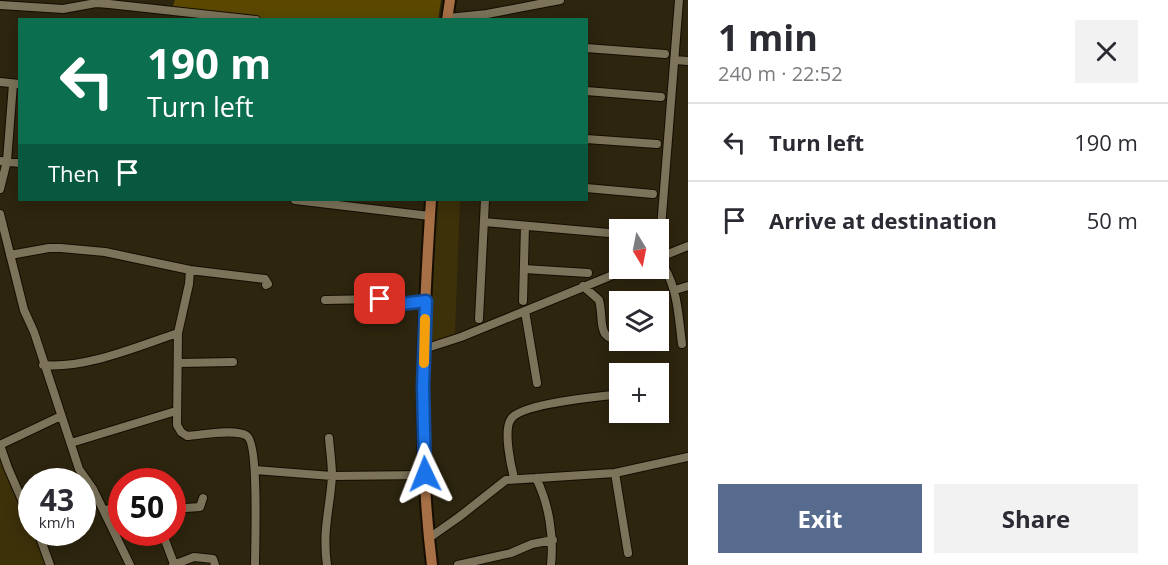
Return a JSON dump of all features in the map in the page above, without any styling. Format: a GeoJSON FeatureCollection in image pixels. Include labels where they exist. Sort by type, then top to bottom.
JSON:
{"type":"FeatureCollection","features":[{"type":"Feature","properties":{"kind":"main road"},"geometry":{"type":"LineString","coordinates":[[448,18],[450,0]]}},
{"type":"Feature","properties":{"kind":"main road"},"geometry":{"type":"LineString","coordinates":[[431,201],[423,386],[425,474],[432,565]]}},
{"type":"Feature","properties":{"kind":"street"},"geometry":{"type":"LineString","coordinates":[[456,18],[557,0]]}},
{"type":"Feature","properties":{"kind":"street"},"geometry":{"type":"LineString","coordinates":[[662,219],[680,0]]}},
{"type":"Feature","properties":{"kind":"street"},"geometry":{"type":"LineString","coordinates":[[0,4],[63,9],[96,3],[188,16],[222,18]]}},
{"type":"Feature","properties":{"kind":"street"},"geometry":{"type":"LineString","coordinates":[[588,48],[665,54]]}},
{"type":"Feature","properties":{"kind":"street"},"geometry":{"type":"LineString","coordinates":[[675,60],[688,61]]}},
{"type":"Feature","properties":{"kind":"street"},"geometry":{"type":"LineString","coordinates":[[0,82],[16,84],[0,189]]}},
{"type":"Feature","properties":{"kind":"street"},"geometry":{"type":"LineString","coordinates":[[588,91],[661,98]]}},
{"type":"Feature","properties":{"kind":"street"},"geometry":{"type":"LineString","coordinates":[[588,139],[657,144]]}},
{"type":"Feature","properties":{"kind":"street"},"geometry":{"type":"LineString","coordinates":[[3,161],[18,163]]}},
{"type":"Feature","properties":{"kind":"street"},"geometry":{"type":"LineString","coordinates":[[588,188],[653,194]]}},
{"type":"Feature","properties":{"kind":"street"},"geometry":{"type":"LineString","coordinates":[[316,201],[430,216]]}},
{"type":"Feature","properties":{"kind":"street"},"geometry":{"type":"LineString","coordinates":[[479,319],[485,201]]}},
{"type":"Feature","properties":{"kind":"street"},"geometry":{"type":"LineString","coordinates":[[0,214],[24,310],[82,476],[90,485],[130,565]]}},
{"type":"Feature","properties":{"kind":"street"},"geometry":{"type":"LineString","coordinates":[[484,222],[609,233]]}},
{"type":"Feature","properties":{"kind":"street"},"geometry":{"type":"LineString","coordinates":[[523,301],[525,226]]}},
{"type":"Feature","properties":{"kind":"street"},"geometry":{"type":"LineString","coordinates":[[669,254],[688,246]]}},
{"type":"Feature","properties":{"kind":"street"},"geometry":{"type":"LineString","coordinates":[[9,255],[49,248],[105,252],[190,270],[265,279],[268,284],[266,285]]}},
{"type":"Feature","properties":{"kind":"street"},"geometry":{"type":"LineString","coordinates":[[524,269],[588,273]]}},
{"type":"Feature","properties":{"kind":"street"},"geometry":{"type":"LineString","coordinates":[[190,270],[178,333],[177,425],[181,432],[187,435],[238,432],[250,439],[253,446],[255,470],[255,565]]}},
{"type":"Feature","properties":{"kind":"street"},"geometry":{"type":"LineString","coordinates":[[669,273],[675,290],[682,344]]}},
{"type":"Feature","properties":{"kind":"street"},"geometry":{"type":"LineString","coordinates":[[424,349],[461,337],[609,276]]}},
{"type":"Feature","properties":{"kind":"street"},"geometry":{"type":"LineString","coordinates":[[583,286],[599,300],[602,325],[605,335],[609,338]]}},
{"type":"Feature","properties":{"kind":"street"},"geometry":{"type":"LineString","coordinates":[[675,290],[688,286]]}},
{"type":"Feature","properties":{"kind":"street"},"geometry":{"type":"LineString","coordinates":[[326,300],[380,299],[401,304],[426,301]]}},
{"type":"Feature","properties":{"kind":"street"},"geometry":{"type":"LineString","coordinates":[[525,311],[537,382]]}},
{"type":"Feature","properties":{"kind":"street"},"geometry":{"type":"LineString","coordinates":[[43,365],[61,365],[107,355],[178,333]]}},
{"type":"Feature","properties":{"kind":"street"},"geometry":{"type":"LineString","coordinates":[[179,363],[233,362]]}},
{"type":"Feature","properties":{"kind":"street"},"geometry":{"type":"LineString","coordinates":[[514,478],[509,457],[509,436],[510,420],[514,416],[541,406],[609,396]]}},
{"type":"Feature","properties":{"kind":"street"},"geometry":{"type":"LineString","coordinates":[[71,444],[176,411]]}},
{"type":"Feature","properties":{"kind":"street"},"geometry":{"type":"LineString","coordinates":[[18,496],[4,469],[0,445],[61,416]]}},
{"type":"Feature","properties":{"kind":"street"},"geometry":{"type":"LineString","coordinates":[[327,565],[325,524],[332,476],[328,438]]}},
{"type":"Feature","properties":{"kind":"street"},"geometry":{"type":"LineString","coordinates":[[429,538],[506,480],[615,473],[688,457]]}},
{"type":"Feature","properties":{"kind":"street"},"geometry":{"type":"LineString","coordinates":[[255,470],[332,476],[425,474]]}},
{"type":"Feature","properties":{"kind":"street"},"geometry":{"type":"LineString","coordinates":[[615,473],[628,553]]}},
{"type":"Feature","properties":{"kind":"street"},"geometry":{"type":"LineString","coordinates":[[536,478],[545,500],[553,540],[551,565]]}},
{"type":"Feature","properties":{"kind":"street"},"geometry":{"type":"LineString","coordinates":[[186,508],[200,507],[203,498]]}},
{"type":"Feature","properties":{"kind":"street"},"geometry":{"type":"LineString","coordinates":[[104,511],[108,509]]}},
{"type":"Feature","properties":{"kind":"street"},"geometry":{"type":"LineString","coordinates":[[458,565],[512,553],[532,544],[553,540]]}},
{"type":"Feature","properties":{"kind":"street"},"geometry":{"type":"LineString","coordinates":[[43,546],[50,565]]}},
{"type":"Feature","properties":{"kind":"street"},"geometry":{"type":"LineString","coordinates":[[167,546],[173,565],[194,557],[213,559],[215,565]]}},
{"type":"Feature","properties":{"kind":"shaded area"},"geometry":{"type":"Polygon","coordinates":[[[175,0],[441,0],[438,18],[251,18],[172,9],[175,0]]]}},
{"type":"Feature","properties":{"kind":"shaded area"},"geometry":{"type":"Polygon","coordinates":[[[435,201],[460,201],[455,335],[448,339],[430,342],[435,201]]]}},
{"type":"Feature","properties":{"kind":"shaded area"},"geometry":{"type":"Polygon","coordinates":[[[0,457],[18,495],[18,546],[42,546],[52,565],[0,565],[0,457]]]}},
{"type":"Feature","properties":{"kind":"slow traffic"},"geometry":{"type":"LineString","coordinates":[[424,363],[425,319]]}},
{"type":"Feature","properties":{"kind":"route"},"geometry":{"type":"LineString","coordinates":[[380,299],[401,304],[426,301],[423,386],[425,474]]}}]}
